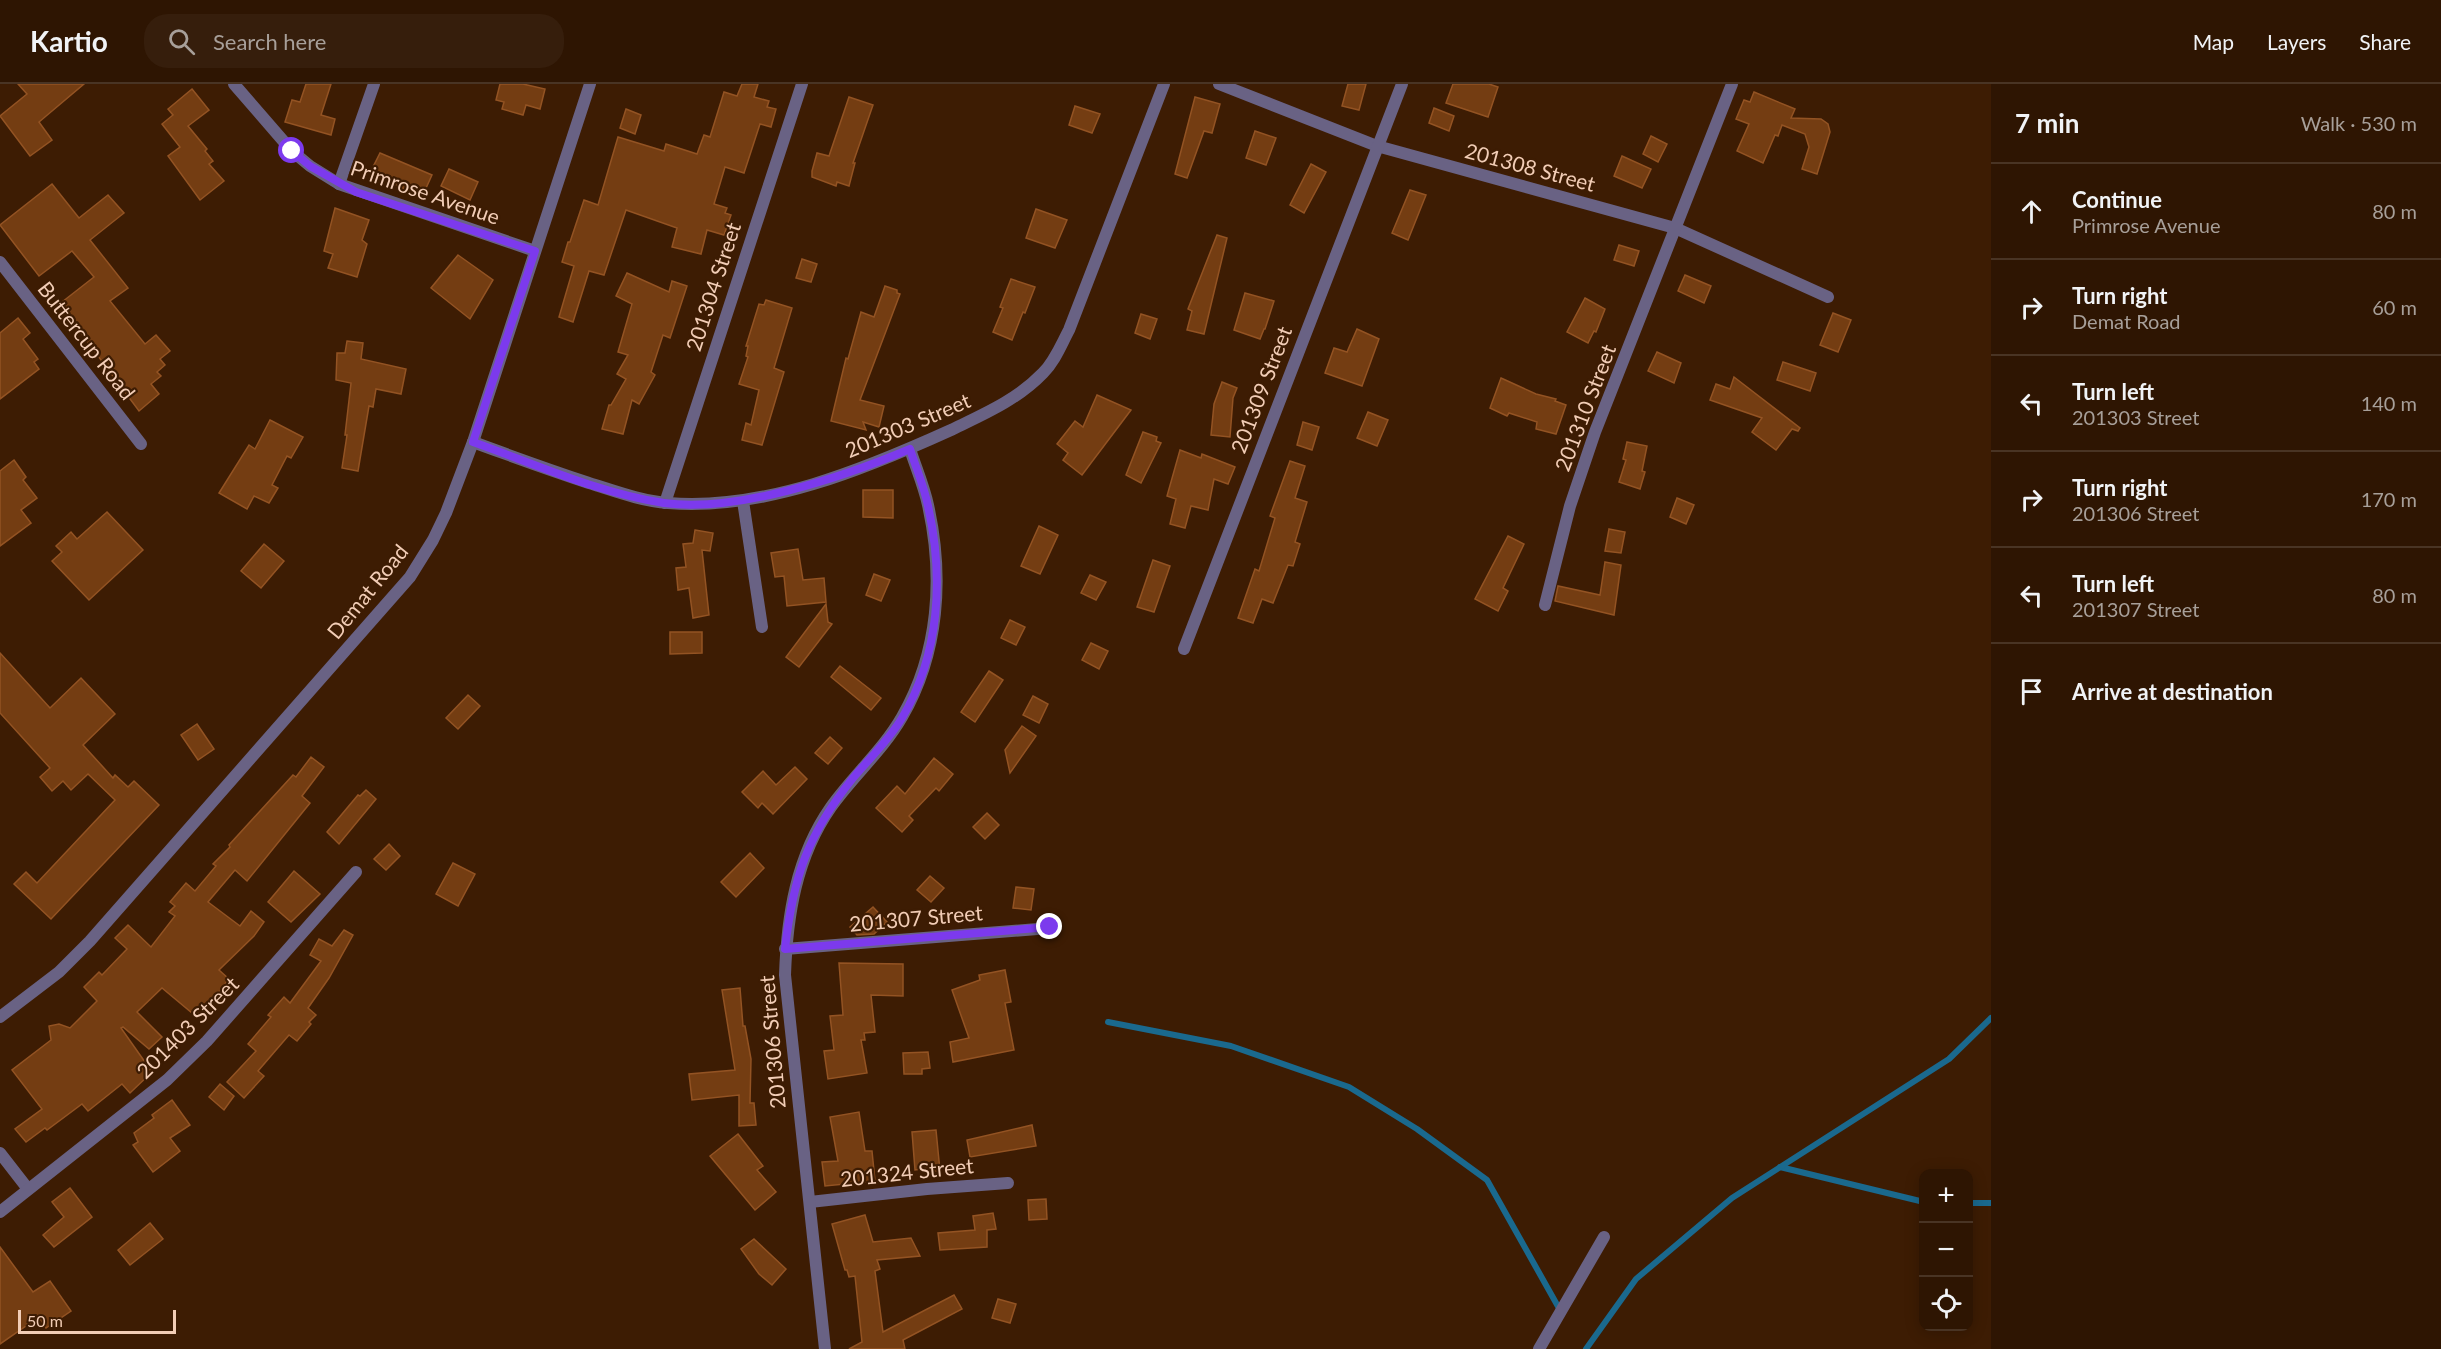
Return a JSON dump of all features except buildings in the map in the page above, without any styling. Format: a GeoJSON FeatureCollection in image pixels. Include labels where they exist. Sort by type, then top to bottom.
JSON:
{"type":"FeatureCollection","features":[{"type":"Feature","properties":{"kind":"street","name":"Primrose Avenue"},"geometry":{"type":"LineString","coordinates":[[234,84],[292,151],[310,166],[339,184],[356,192],[535,251]]}},
{"type":"Feature","properties":{"kind":"street"},"geometry":{"type":"LineString","coordinates":[[339,184],[374,84]]}},
{"type":"Feature","properties":{"kind":"street","name":"Demat Road"},"geometry":{"type":"LineString","coordinates":[[0,1017],[59,972],[90,941],[410,577],[433,540],[446,513],[473,442],[590,84]]}},
{"type":"Feature","properties":{"kind":"street","name":"201304 Street"},"geometry":{"type":"LineString","coordinates":[[665,503],[802,84]]}},
{"type":"Feature","properties":{"kind":"street","name":"201303 Street"},"geometry":{"type":"LineString","coordinates":[[473,442],[629,496],[665,503],[743,501],[864,468],[989,413],[1017,395],[1043,373],[1055,358],[1069,330],[1164,84]]}},
{"type":"Feature","properties":{"kind":"street","name":"201308 Street"},"geometry":{"type":"LineString","coordinates":[[1219,84],[1377,146],[1675,228],[1828,297]]}},
{"type":"Feature","properties":{"kind":"street","name":"201309 Street"},"geometry":{"type":"LineString","coordinates":[[1184,648],[1402,84]]}},
{"type":"Feature","properties":{"kind":"street","name":"201310 Street"},"geometry":{"type":"LineString","coordinates":[[1545,605],[1570,506],[1595,432],[1732,84]]}},
{"type":"Feature","properties":{"kind":"street","name":"Buttercup Road"},"geometry":{"type":"LineString","coordinates":[[0,262],[141,444]]}},
{"type":"Feature","properties":{"kind":"street","name":"201306 Street"},"geometry":{"type":"LineString","coordinates":[[825,1349],[784,975],[785,949],[795,883],[814,837],[830,808],[901,719],[925,665],[936,610],[938,563],[928,503],[910,449]]}},
{"type":"Feature","properties":{"kind":"street"},"geometry":{"type":"LineString","coordinates":[[743,501],[762,627]]}},
{"type":"Feature","properties":{"kind":"street","name":"201403 Street"},"geometry":{"type":"LineString","coordinates":[[0,1212],[167,1080],[241,1004],[356,872]]}},
{"type":"Feature","properties":{"kind":"street","name":"201307 Street"},"geometry":{"type":"LineString","coordinates":[[785,949],[1050,927]]}},
{"type":"Feature","properties":{"kind":"street"},"geometry":{"type":"LineString","coordinates":[[0,1152],[28,1189]]}},
{"type":"Feature","properties":{"kind":"street","name":"201324 Street"},"geometry":{"type":"LineString","coordinates":[[810,1202],[1008,1183]]}},
{"type":"Feature","properties":{"kind":"street"},"geometry":{"type":"LineString","coordinates":[[1539,1349],[1604,1237]]}},
{"type":"Feature","properties":{"kind":"waterway"},"geometry":{"type":"LineString","coordinates":[[1586,1349],[1636,1279],[1732,1198],[1949,1059],[1991,1018]]}},
{"type":"Feature","properties":{"kind":"waterway"},"geometry":{"type":"LineString","coordinates":[[1108,1022],[1231,1046],[1349,1087],[1417,1129],[1487,1180],[1560,1310]]}},
{"type":"Feature","properties":{"kind":"waterway"},"geometry":{"type":"LineString","coordinates":[[1780,1167],[1919,1201]]}},
{"type":"Feature","properties":{"kind":"waterway"},"geometry":{"type":"LineString","coordinates":[[1973,1203],[1991,1203]]}},
{"type":"Feature","properties":{"kind":"route"},"geometry":{"type":"LineString","coordinates":[[292,151],[310,166],[356,192],[535,251],[473,442],[629,496],[665,503],[687,504],[743,501],[864,468],[910,449],[928,503],[938,563],[937,600],[925,665],[915,692],[901,719],[830,808],[818,829],[795,883],[785,949],[1050,927]]}}]}
